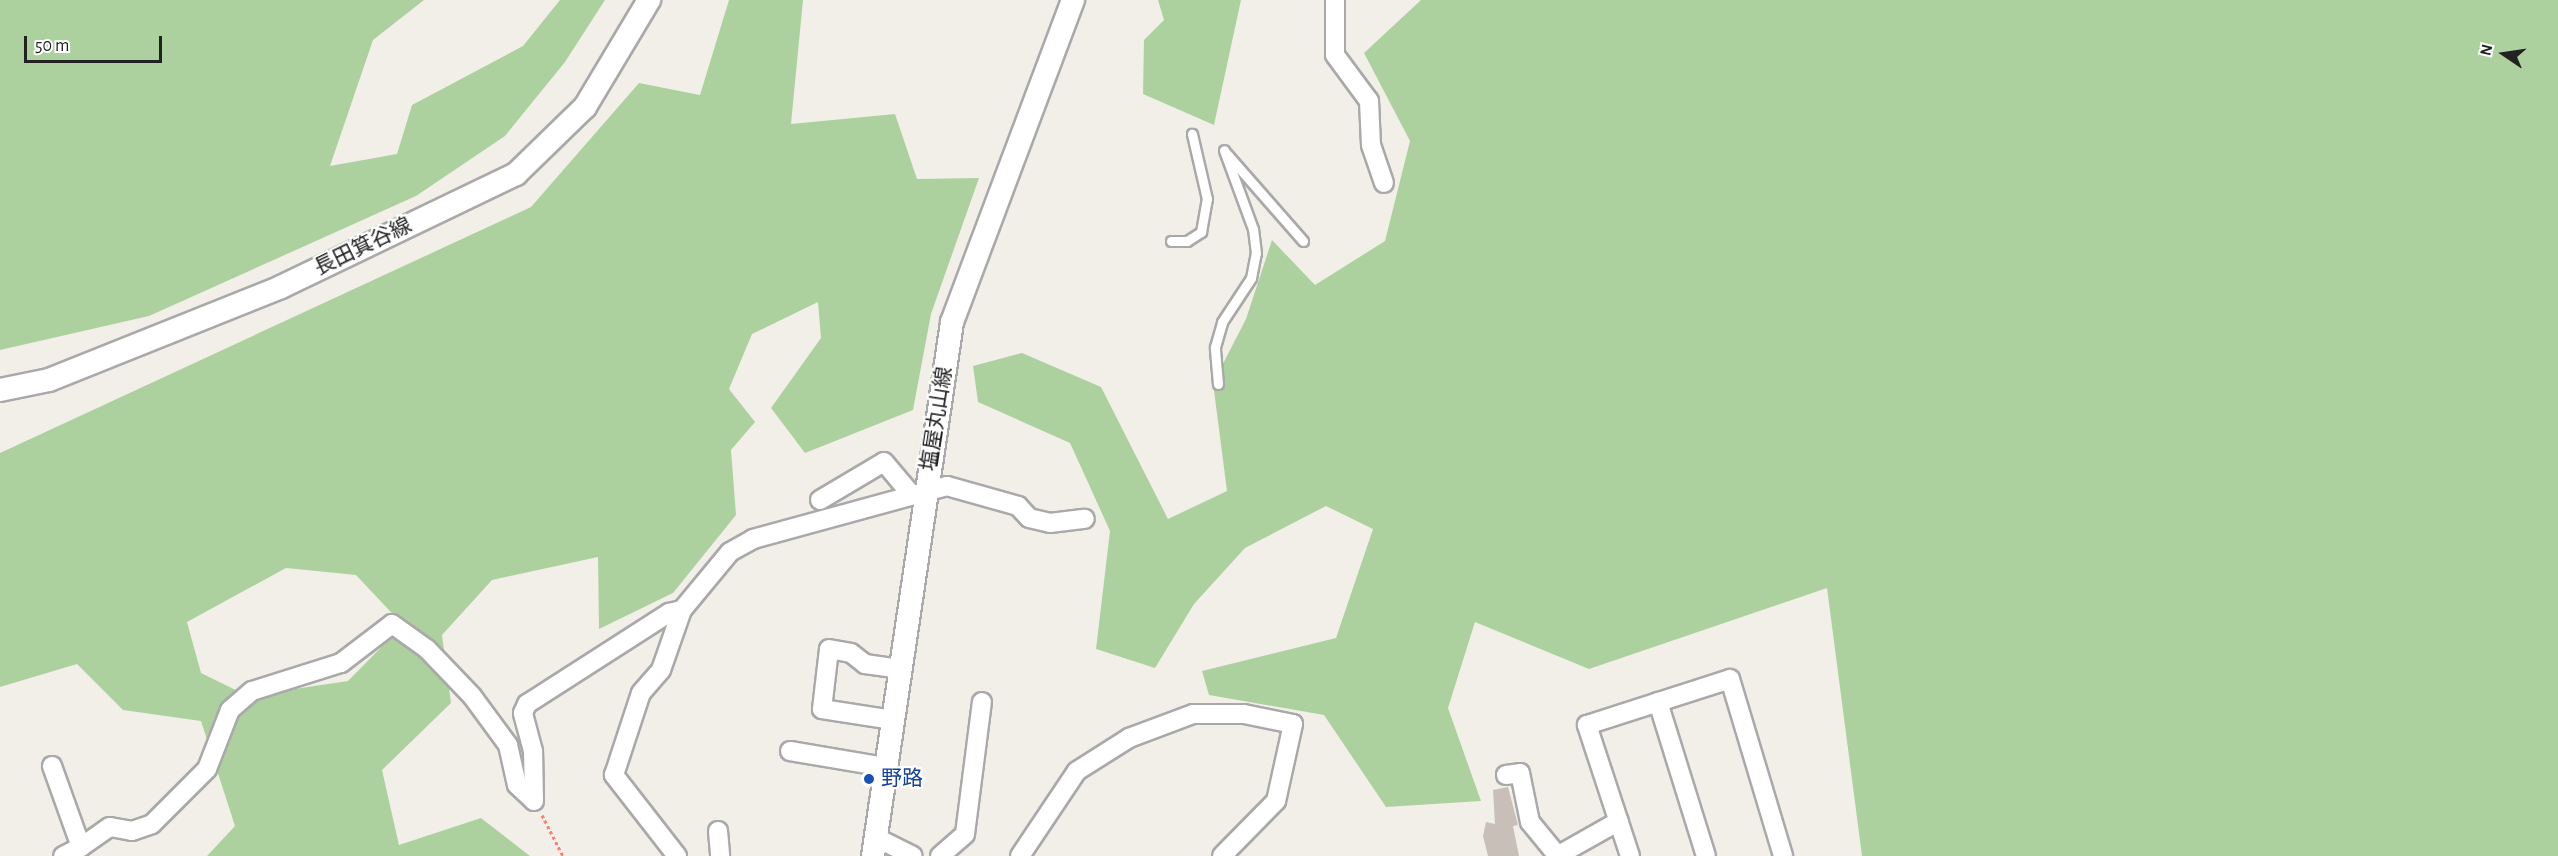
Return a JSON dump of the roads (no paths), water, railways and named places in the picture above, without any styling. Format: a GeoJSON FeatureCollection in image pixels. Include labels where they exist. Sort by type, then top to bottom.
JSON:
{"type":"FeatureCollection","features":[{"type":"Feature","properties":{"kind":"street","name":"長田箕谷線"},"geometry":{"type":"LineString","coordinates":[[0,390],[49,380],[281,287],[516,174],[585,107],[649,0]]}},
{"type":"Feature","properties":{"kind":"street","name":"塩屋丸山線"},"geometry":{"type":"LineString","coordinates":[[874,847],[900,669],[918,490],[956,305],[1073,0]]}},
{"type":"Feature","properties":{"kind":"street"},"geometry":{"type":"LineString","coordinates":[[1335,0],[1335,55],[1369,101],[1371,145],[1384,183]]}},
{"type":"Feature","properties":{"kind":"street"},"geometry":{"type":"LineString","coordinates":[[820,500],[884,462],[918,490]]}},
{"type":"Feature","properties":{"kind":"street"},"geometry":{"type":"LineString","coordinates":[[677,856],[614,775],[640,693],[661,670],[682,610],[730,552],[753,539],[918,490],[947,486],[1018,506],[1029,518],[1050,523],[1085,519]]}},
{"type":"Feature","properties":{"kind":"street"},"geometry":{"type":"LineString","coordinates":[[63,856],[110,827],[132,831],[152,824],[207,769],[230,710],[252,691],[341,663],[392,624],[427,649],[479,705],[508,745],[517,785],[534,801],[534,751],[523,713],[527,704],[641,630],[682,610]]}},
{"type":"Feature","properties":{"kind":"street"},"geometry":{"type":"LineString","coordinates":[[892,720],[822,709],[829,649],[852,653],[865,664],[900,669]]}},
{"type":"Feature","properties":{"kind":"street"},"geometry":{"type":"LineString","coordinates":[[1630,856],[1587,725],[1730,680],[1783,856]]}},
{"type":"Feature","properties":{"kind":"street"},"geometry":{"type":"LineString","coordinates":[[940,856],[965,834],[982,702]]}},
{"type":"Feature","properties":{"kind":"street"},"geometry":{"type":"LineString","coordinates":[[1658,702],[1706,856]]}},
{"type":"Feature","properties":{"kind":"street"},"geometry":{"type":"LineString","coordinates":[[1020,856],[1077,771],[1129,738],[1193,714],[1244,714],[1293,724],[1276,801],[1222,856]]}},
{"type":"Feature","properties":{"kind":"street"},"geometry":{"type":"LineString","coordinates":[[790,751],[886,767]]}},
{"type":"Feature","properties":{"kind":"street"},"geometry":{"type":"LineString","coordinates":[[52,766],[81,846]]}},
{"type":"Feature","properties":{"kind":"street"},"geometry":{"type":"LineString","coordinates":[[1506,775],[1520,773],[1530,822],[1557,856],[1619,821]]}},
{"type":"Feature","properties":{"kind":"street"},"geometry":{"type":"LineString","coordinates":[[718,831],[720,856]]}},
{"type":"Feature","properties":{"kind":"street"},"geometry":{"type":"LineString","coordinates":[[874,847],[913,856]]}},
{"type":"Feature","properties":{"kind":"lane"},"geometry":{"type":"LineString","coordinates":[[1171,241],[1187,241],[1201,232],[1208,199],[1192,134]]}},
{"type":"Feature","properties":{"kind":"lane"},"geometry":{"type":"LineString","coordinates":[[1218,384],[1215,347],[1222,322],[1251,278],[1256,253],[1253,229],[1224,150],[1304,241]]}},
{"type":"Feature","properties":{"kind":"place","name":"野路"},"geometry":{"type":"Point","coordinates":[869,779]}}]}
